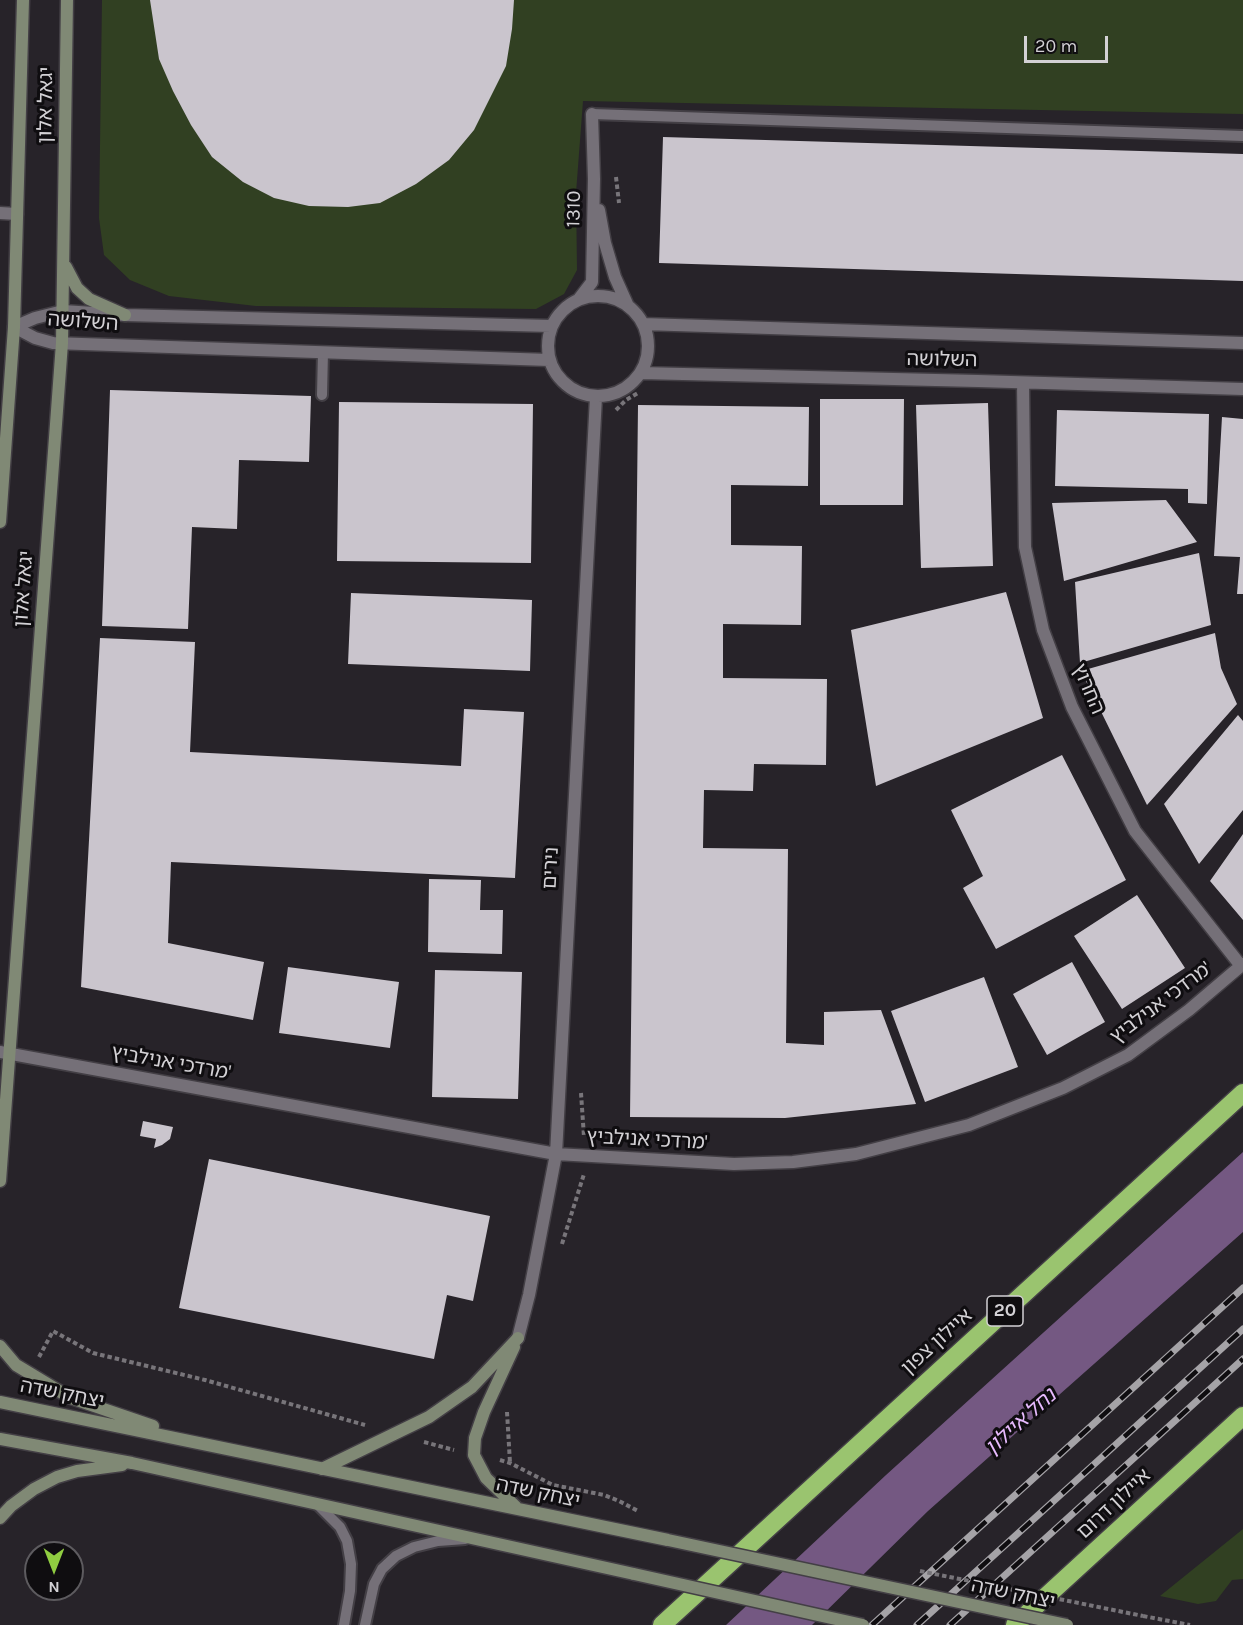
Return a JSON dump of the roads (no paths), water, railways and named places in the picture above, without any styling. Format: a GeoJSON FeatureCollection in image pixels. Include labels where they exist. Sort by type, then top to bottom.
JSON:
{"type":"FeatureCollection","features":[{"type":"Feature","properties":{"kind":"highway","name":"איילון צפון"},"geometry":{"type":"LineString","coordinates":[[662,1625],[1243,1093]]}},
{"type":"Feature","properties":{"kind":"highway","name":"איילון דרום"},"geometry":{"type":"LineString","coordinates":[[1015,1625],[1243,1416]]}},
{"type":"Feature","properties":{"kind":"street","name":"יגאל אלון"},"geometry":{"type":"LineString","coordinates":[[0,522],[4,400],[14,327],[23,0]]}},
{"type":"Feature","properties":{"kind":"street","name":"יגאל אלון"},"geometry":{"type":"LineString","coordinates":[[0,1181],[4,1052],[62,343],[67,0]]}},
{"type":"Feature","properties":{"kind":"street","name":"1310"},"geometry":{"type":"LineString","coordinates":[[579,299],[592,282],[594,179],[592,114]]}},
{"type":"Feature","properties":{"kind":"street"},"geometry":{"type":"LineString","coordinates":[[594,179],[605,243],[615,277],[628,306],[643,324],[648,340],[647,357],[641,373],[629,386],[613,394],[596,397],[580,394],[566,386],[556,375],[549,360],[548,338],[551,326],[558,315],[579,299],[596,295],[613,298],[628,306]]}},
{"type":"Feature","properties":{"kind":"street"},"geometry":{"type":"LineString","coordinates":[[0,213],[17,214]]}},
{"type":"Feature","properties":{"kind":"street"},"geometry":{"type":"LineString","coordinates":[[64,261],[77,288],[89,299],[125,315]]}},
{"type":"Feature","properties":{"kind":"street","name":"השלושה"},"geometry":{"type":"LineString","coordinates":[[14,327],[35,318],[63,311],[125,315],[551,326]]}},
{"type":"Feature","properties":{"kind":"street","name":"השלושה"},"geometry":{"type":"LineString","coordinates":[[643,324],[1243,343]]}},
{"type":"Feature","properties":{"kind":"street","name":"השלושה"},"geometry":{"type":"LineString","coordinates":[[14,327],[35,338],[62,343],[549,360]]}},
{"type":"Feature","properties":{"kind":"street","name":"השלושה"},"geometry":{"type":"LineString","coordinates":[[641,373],[1243,389]]}},
{"type":"Feature","properties":{"kind":"street","name":"החרוץ"},"geometry":{"type":"LineString","coordinates":[[1023,382],[1025,547],[1043,630],[1072,707],[1135,831],[1242,965]]}},
{"type":"Feature","properties":{"kind":"street","name":"נירים"},"geometry":{"type":"LineString","coordinates":[[518,1338],[529,1295],[556,1154],[596,397]]}},
{"type":"Feature","properties":{"kind":"street","name":"מרדכי אנילביץ'"},"geometry":{"type":"LineString","coordinates":[[4,1052],[556,1154],[734,1164],[794,1162],[856,1154],[969,1125],[1063,1088],[1128,1055],[1189,1010],[1242,965]]}},
{"type":"Feature","properties":{"kind":"street"},"geometry":{"type":"LineString","coordinates":[[518,1338],[484,1412],[475,1438],[474,1455],[486,1478],[518,1509]]}},
{"type":"Feature","properties":{"kind":"street"},"geometry":{"type":"LineString","coordinates":[[322,1469],[429,1417],[472,1386],[518,1338]]}},
{"type":"Feature","properties":{"kind":"street"},"geometry":{"type":"LineString","coordinates":[[0,1346],[15,1365],[27,1374],[71,1398],[196,1441]]}},
{"type":"Feature","properties":{"kind":"street","name":"יצחק שדה"},"geometry":{"type":"LineString","coordinates":[[0,1402],[196,1441],[1067,1625]]}},
{"type":"Feature","properties":{"kind":"street"},"geometry":{"type":"LineString","coordinates":[[0,1439],[132,1464],[863,1625]]}},
{"type":"Feature","properties":{"kind":"street"},"geometry":{"type":"LineString","coordinates":[[0,1518],[11,1506],[34,1489],[57,1477],[77,1471],[132,1464]]}},
{"type":"Feature","properties":{"kind":"lane"},"geometry":{"type":"LineString","coordinates":[[592,114],[1243,136]]}},
{"type":"Feature","properties":{"kind":"lane"},"geometry":{"type":"LineString","coordinates":[[322,396],[323,352]]}},
{"type":"Feature","properties":{"kind":"lane"},"geometry":{"type":"LineString","coordinates":[[317,1504],[340,1527],[347,1541],[351,1564],[350,1591],[344,1625]]}},
{"type":"Feature","properties":{"kind":"lane"},"geometry":{"type":"LineString","coordinates":[[365,1625],[375,1584],[382,1569],[396,1556],[414,1546],[438,1541],[475,1540]]}},
{"type":"Feature","properties":{"kind":"water","name":"נחל איילון"},"geometry":{"type":"Polygon","coordinates":[[[1243,1152],[1243,1232],[928,1511],[812,1625],[726,1625],[886,1475],[1243,1152]]]}},
{"type":"Feature","properties":{"kind":"railway"},"geometry":{"type":"LineString","coordinates":[[872,1625],[1243,1288]]}},
{"type":"Feature","properties":{"kind":"railway"},"geometry":{"type":"LineString","coordinates":[[917,1625],[1243,1329]]}},
{"type":"Feature","properties":{"kind":"railway"},"geometry":{"type":"LineString","coordinates":[[950,1625],[1243,1359]]}}]}
